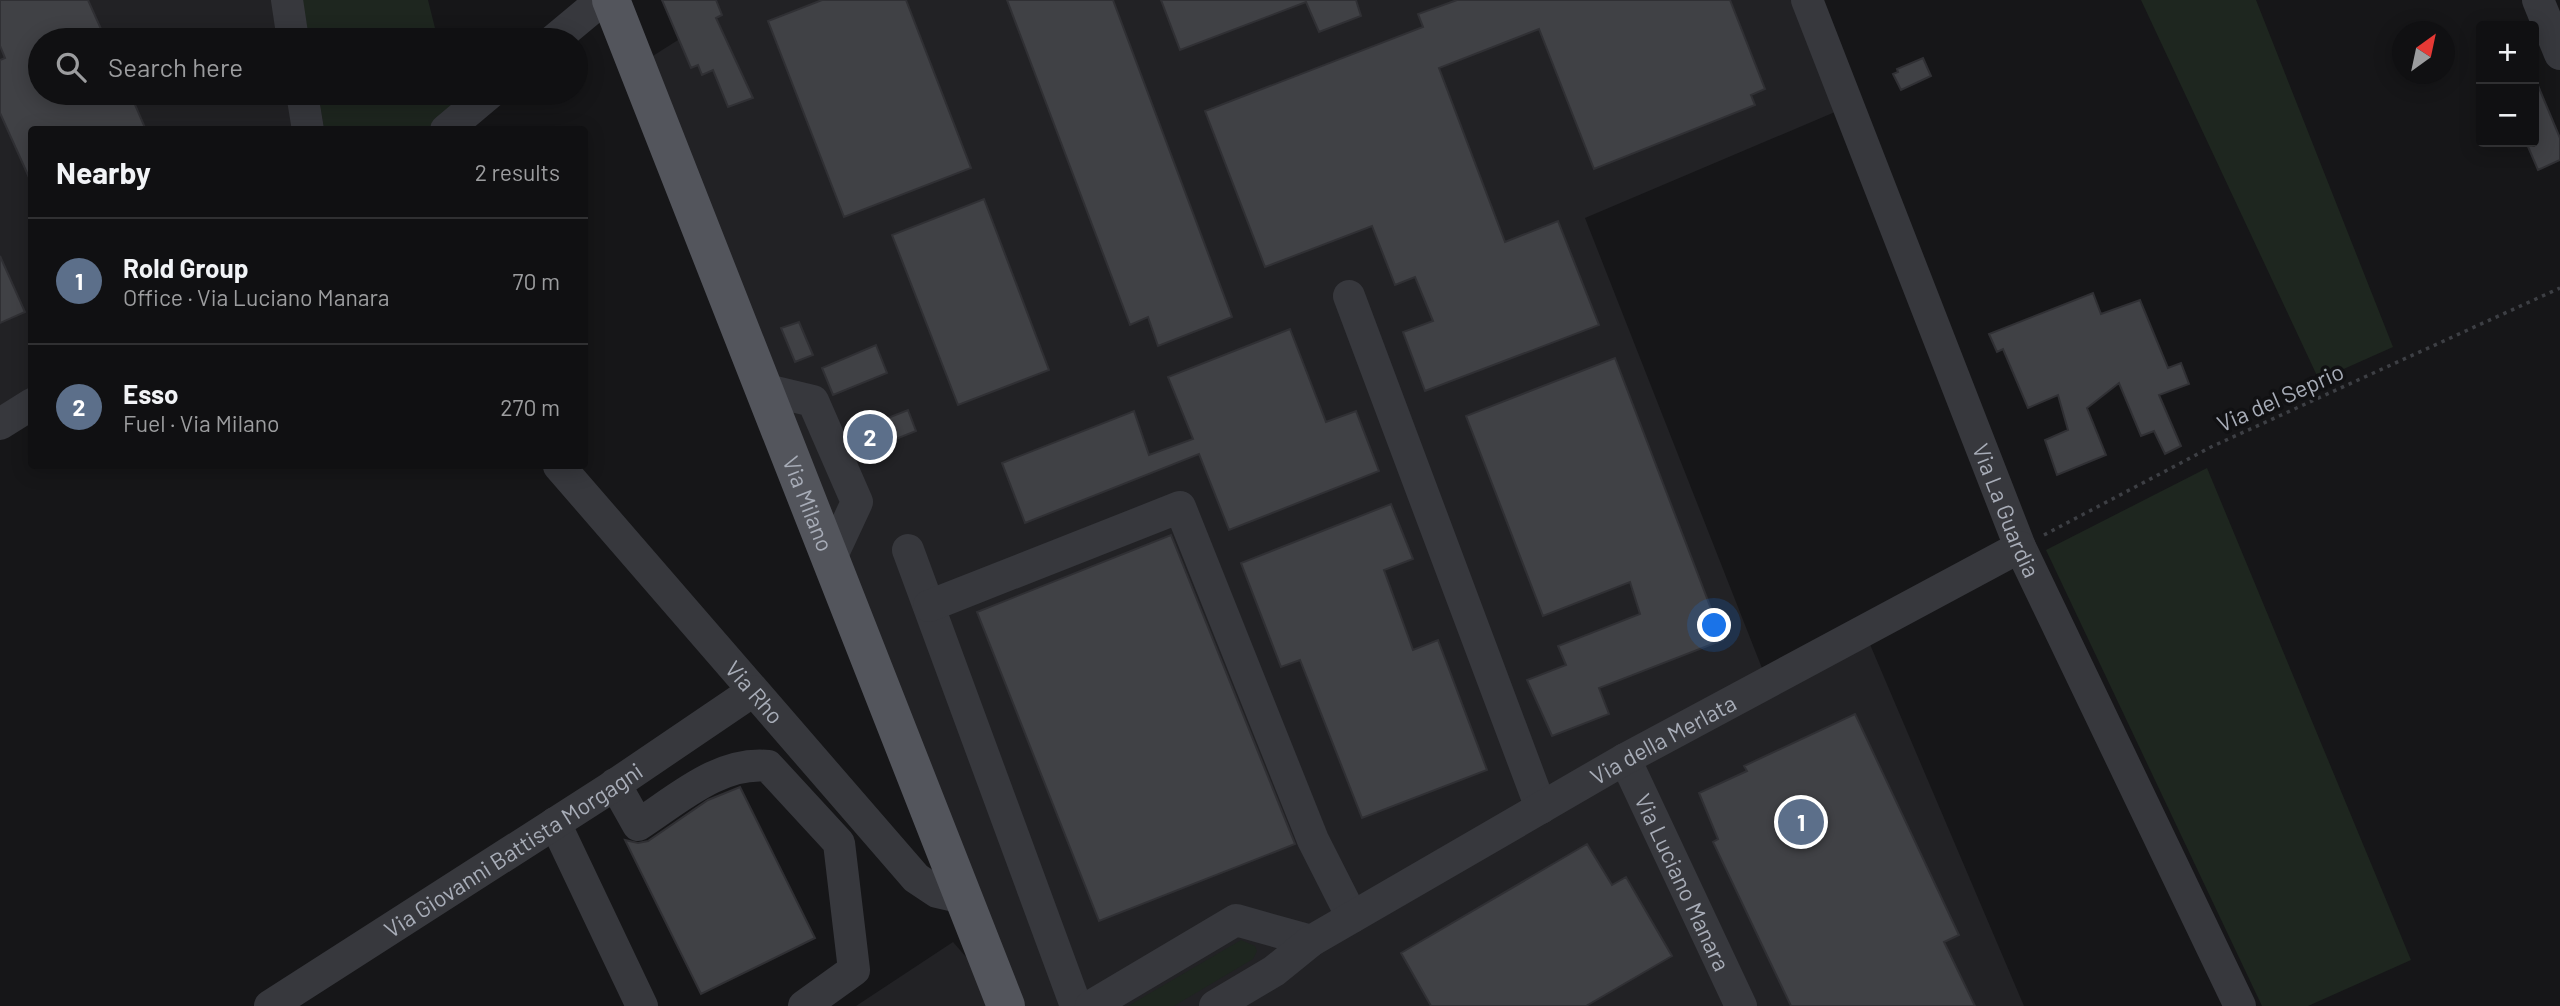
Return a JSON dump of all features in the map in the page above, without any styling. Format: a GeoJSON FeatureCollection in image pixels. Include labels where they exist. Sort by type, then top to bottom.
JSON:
{"type":"FeatureCollection","features":[{"type":"Feature","properties":{"kind":"main road","name":"Via Milano"},"geometry":{"type":"LineString","coordinates":[[611,0],[1006,1006]]}},
{"type":"Feature","properties":{"kind":"street"},"geometry":{"type":"LineString","coordinates":[[287,0],[291,28]]}},
{"type":"Feature","properties":{"kind":"street"},"geometry":{"type":"LineString","coordinates":[[568,28],[602,0]]}},
{"type":"Feature","properties":{"kind":"street","name":"Via La Guardia"},"geometry":{"type":"LineString","coordinates":[[1807,0],[2020,547],[2240,1006]]}},
{"type":"Feature","properties":{"kind":"street"},"geometry":{"type":"LineString","coordinates":[[2538,0],[2560,54]]}},
{"type":"Feature","properties":{"kind":"street"},"geometry":{"type":"LineString","coordinates":[[304,105],[307,126]]}},
{"type":"Feature","properties":{"kind":"street"},"geometry":{"type":"LineString","coordinates":[[451,126],[476,105]]}},
{"type":"Feature","properties":{"kind":"street"},"geometry":{"type":"LineString","coordinates":[[1349,296],[1541,808]]}},
{"type":"Feature","properties":{"kind":"street"},"geometry":{"type":"LineString","coordinates":[[0,425],[28,407]]}},
{"type":"Feature","properties":{"kind":"street","name":"Via Rho"},"geometry":{"type":"LineString","coordinates":[[562,469],[916,878],[937,892],[963,898]]}},
{"type":"Feature","properties":{"kind":"street"},"geometry":{"type":"LineString","coordinates":[[929,607],[1180,507],[1312,840],[1352,917]]}},
{"type":"Feature","properties":{"kind":"street","name":"Via della Merlata"},"geometry":{"type":"LineString","coordinates":[[1214,1006],[1274,971],[1311,941],[1625,759],[2020,547]]}},
{"type":"Feature","properties":{"kind":"street"},"geometry":{"type":"LineString","coordinates":[[908,550],[1076,1006]]}},
{"type":"Feature","properties":{"kind":"street","name":"Via Giovanni Battista Morgagni"},"geometry":{"type":"LineString","coordinates":[[271,1006],[615,784],[753,691]]}},
{"type":"Feature","properties":{"kind":"street","name":"Via Luciano Manara"},"geometry":{"type":"LineString","coordinates":[[1625,759],[1741,1006]]}},
{"type":"Feature","properties":{"kind":"street"},"geometry":{"type":"LineString","coordinates":[[615,784],[638,825],[726,769],[751,764],[768,766],[839,843],[855,971],[804,1006]]}},
{"type":"Feature","properties":{"kind":"street"},"geometry":{"type":"LineString","coordinates":[[555,823],[642,1006]]}},
{"type":"Feature","properties":{"kind":"street"},"geometry":{"type":"LineString","coordinates":[[1091,1006],[1236,920],[1311,941]]}},
{"type":"Feature","properties":{"kind":"path","name":"Via del Seprio"},"geometry":{"type":"LineString","coordinates":[[2020,547],[2211,447],[2560,288]]}},
{"type":"Feature","properties":{"kind":"shaded area"},"geometry":{"type":"Polygon","coordinates":[[[0,0],[302,0],[307,28],[28,28],[28,105],[320,105],[324,126],[28,126],[28,392],[0,410],[0,0]]]}},
{"type":"Feature","properties":{"kind":"shaded area"},"geometry":{"type":"Polygon","coordinates":[[[302,0],[428,0],[435,28],[307,28],[302,0]]]}},
{"type":"Feature","properties":{"kind":"shaded area"},"geometry":{"type":"Polygon","coordinates":[[[716,0],[1800,0],[1842,109],[1585,218],[1769,686],[1866,635],[2024,1006],[1019,1006],[648,59],[697,28],[716,0]]]}},
{"type":"Feature","properties":{"kind":"shaded area"},"geometry":{"type":"Polygon","coordinates":[[[2141,0],[2256,0],[2393,347],[2319,380],[2141,0]]]}},
{"type":"Feature","properties":{"kind":"shaded area"},"geometry":{"type":"Polygon","coordinates":[[[320,105],[453,105],[430,126],[324,126],[320,105]]]}},
{"type":"Feature","properties":{"kind":"shaded area"},"geometry":{"type":"Polygon","coordinates":[[[2207,468],[2411,960],[2308,1006],[2262,1006],[2046,550],[2207,468]]]}},
{"type":"Feature","properties":{"kind":"shaded area"},"geometry":{"type":"Polygon","coordinates":[[[1241,940],[1255,946],[1257,951],[1253,959],[1174,1006],[1128,1006],[1241,940]]]}},
{"type":"Feature","properties":{"kind":"shaded area"},"geometry":{"type":"Polygon","coordinates":[[[953,942],[974,966],[990,1006],[856,1006],[953,942]]]}},
{"type":"Feature","properties":{"kind":"building"},"geometry":{"type":"Polygon","coordinates":[[[0,0],[88,0],[101,28],[28,28],[28,105],[135,105],[144,126],[28,126],[28,175],[0,113],[0,60],[5,58],[0,46],[0,0]]]}},
{"type":"Feature","properties":{"kind":"building"},"geometry":{"type":"Polygon","coordinates":[[[662,0],[716,0],[722,15],[716,18],[753,98],[728,107],[713,70],[702,75],[698,65],[691,68],[662,0]]]}},
{"type":"Feature","properties":{"kind":"building"},"geometry":{"type":"Polygon","coordinates":[[[822,0],[906,0],[971,168],[844,217],[768,21],[822,0]]]}},
{"type":"Feature","properties":{"kind":"building"},"geometry":{"type":"Polygon","coordinates":[[[1007,0],[1113,0],[1232,317],[1158,346],[1148,317],[1130,325],[1007,0]]]}},
{"type":"Feature","properties":{"kind":"building"},"geometry":{"type":"Polygon","coordinates":[[[1161,0],[1356,0],[1361,16],[1319,32],[1306,2],[1180,50],[1161,0]]]}},
{"type":"Feature","properties":{"kind":"building"},"geometry":{"type":"Polygon","coordinates":[[[1457,0],[1730,0],[1765,89],[1751,95],[1755,105],[1594,169],[1539,29],[1439,68],[1505,242],[1558,221],[1599,325],[1425,391],[1403,332],[1433,321],[1415,277],[1395,285],[1372,226],[1265,267],[1205,111],[1423,27],[1418,14],[1457,0]]]}},
{"type":"Feature","properties":{"kind":"building"},"geometry":{"type":"Polygon","coordinates":[[[1923,58],[1931,76],[1901,90],[1893,74],[1898,72],[1897,69],[1923,58]]]}},
{"type":"Feature","properties":{"kind":"building"},"geometry":{"type":"Polygon","coordinates":[[[2539,88],[2560,138],[2560,160],[2538,170],[2528,147],[2539,147],[2539,88]]]}},
{"type":"Feature","properties":{"kind":"building"},"geometry":{"type":"Polygon","coordinates":[[[984,199],[1049,370],[958,405],[892,235],[984,199]]]}},
{"type":"Feature","properties":{"kind":"building"},"geometry":{"type":"Polygon","coordinates":[[[0,256],[25,312],[0,323],[0,256]]]}},
{"type":"Feature","properties":{"kind":"building"},"geometry":{"type":"Polygon","coordinates":[[[2093,293],[2101,314],[2140,300],[2168,368],[2181,363],[2189,384],[2159,395],[2181,446],[2165,454],[2154,431],[2141,436],[2119,383],[2087,408],[2106,455],[2057,475],[2045,440],[2068,430],[2058,395],[2028,408],[2003,349],[1997,352],[1989,334],[2093,293]]]}},
{"type":"Feature","properties":{"kind":"building"},"geometry":{"type":"Polygon","coordinates":[[[799,322],[813,355],[795,362],[781,328],[799,322]]]}},
{"type":"Feature","properties":{"kind":"building"},"geometry":{"type":"Polygon","coordinates":[[[1290,329],[1326,422],[1356,411],[1379,471],[1229,530],[1199,454],[1025,523],[1002,463],[1134,411],[1149,455],[1193,439],[1168,377],[1290,329]]]}},
{"type":"Feature","properties":{"kind":"building"},"geometry":{"type":"Polygon","coordinates":[[[876,345],[887,373],[833,395],[822,368],[876,345]]]}},
{"type":"Feature","properties":{"kind":"building"},"geometry":{"type":"Polygon","coordinates":[[[1615,358],[1723,640],[1599,688],[1609,714],[1552,736],[1527,680],[1566,665],[1558,646],[1640,614],[1630,582],[1543,616],[1466,416],[1615,358]]]}},
{"type":"Feature","properties":{"kind":"building"},"geometry":{"type":"Polygon","coordinates":[[[908,410],[916,431],[856,455],[847,434],[908,410]]]}},
{"type":"Feature","properties":{"kind":"building"},"geometry":{"type":"Polygon","coordinates":[[[1391,504],[1413,559],[1384,570],[1413,650],[1438,640],[1487,770],[1362,818],[1300,660],[1281,667],[1241,563],[1391,504]]]}},
{"type":"Feature","properties":{"kind":"building"},"geometry":{"type":"Polygon","coordinates":[[[1171,535],[1295,844],[1099,921],[977,612],[1171,535]]]}},
{"type":"Feature","properties":{"kind":"building"},"geometry":{"type":"Polygon","coordinates":[[[1855,714],[1959,935],[1944,942],[1975,1006],[1791,1006],[1713,842],[1718,839],[1699,793],[1747,771],[1744,766],[1855,714]]]}},
{"type":"Feature","properties":{"kind":"building"},"geometry":{"type":"Polygon","coordinates":[[[740,787],[815,938],[701,994],[625,840],[638,843],[648,841],[708,800],[740,787]]]}},
{"type":"Feature","properties":{"kind":"building"},"geometry":{"type":"Polygon","coordinates":[[[1587,844],[1612,885],[1626,877],[1672,956],[1586,1006],[1431,1006],[1401,953],[1587,844]]]}},
{"type":"Feature","properties":{"kind":"place","name":"Esso"},"geometry":{"type":"Point","coordinates":[870,437]}},
{"type":"Feature","properties":{"kind":"place","name":"Rold Group"},"geometry":{"type":"Point","coordinates":[1801,822]}}]}
